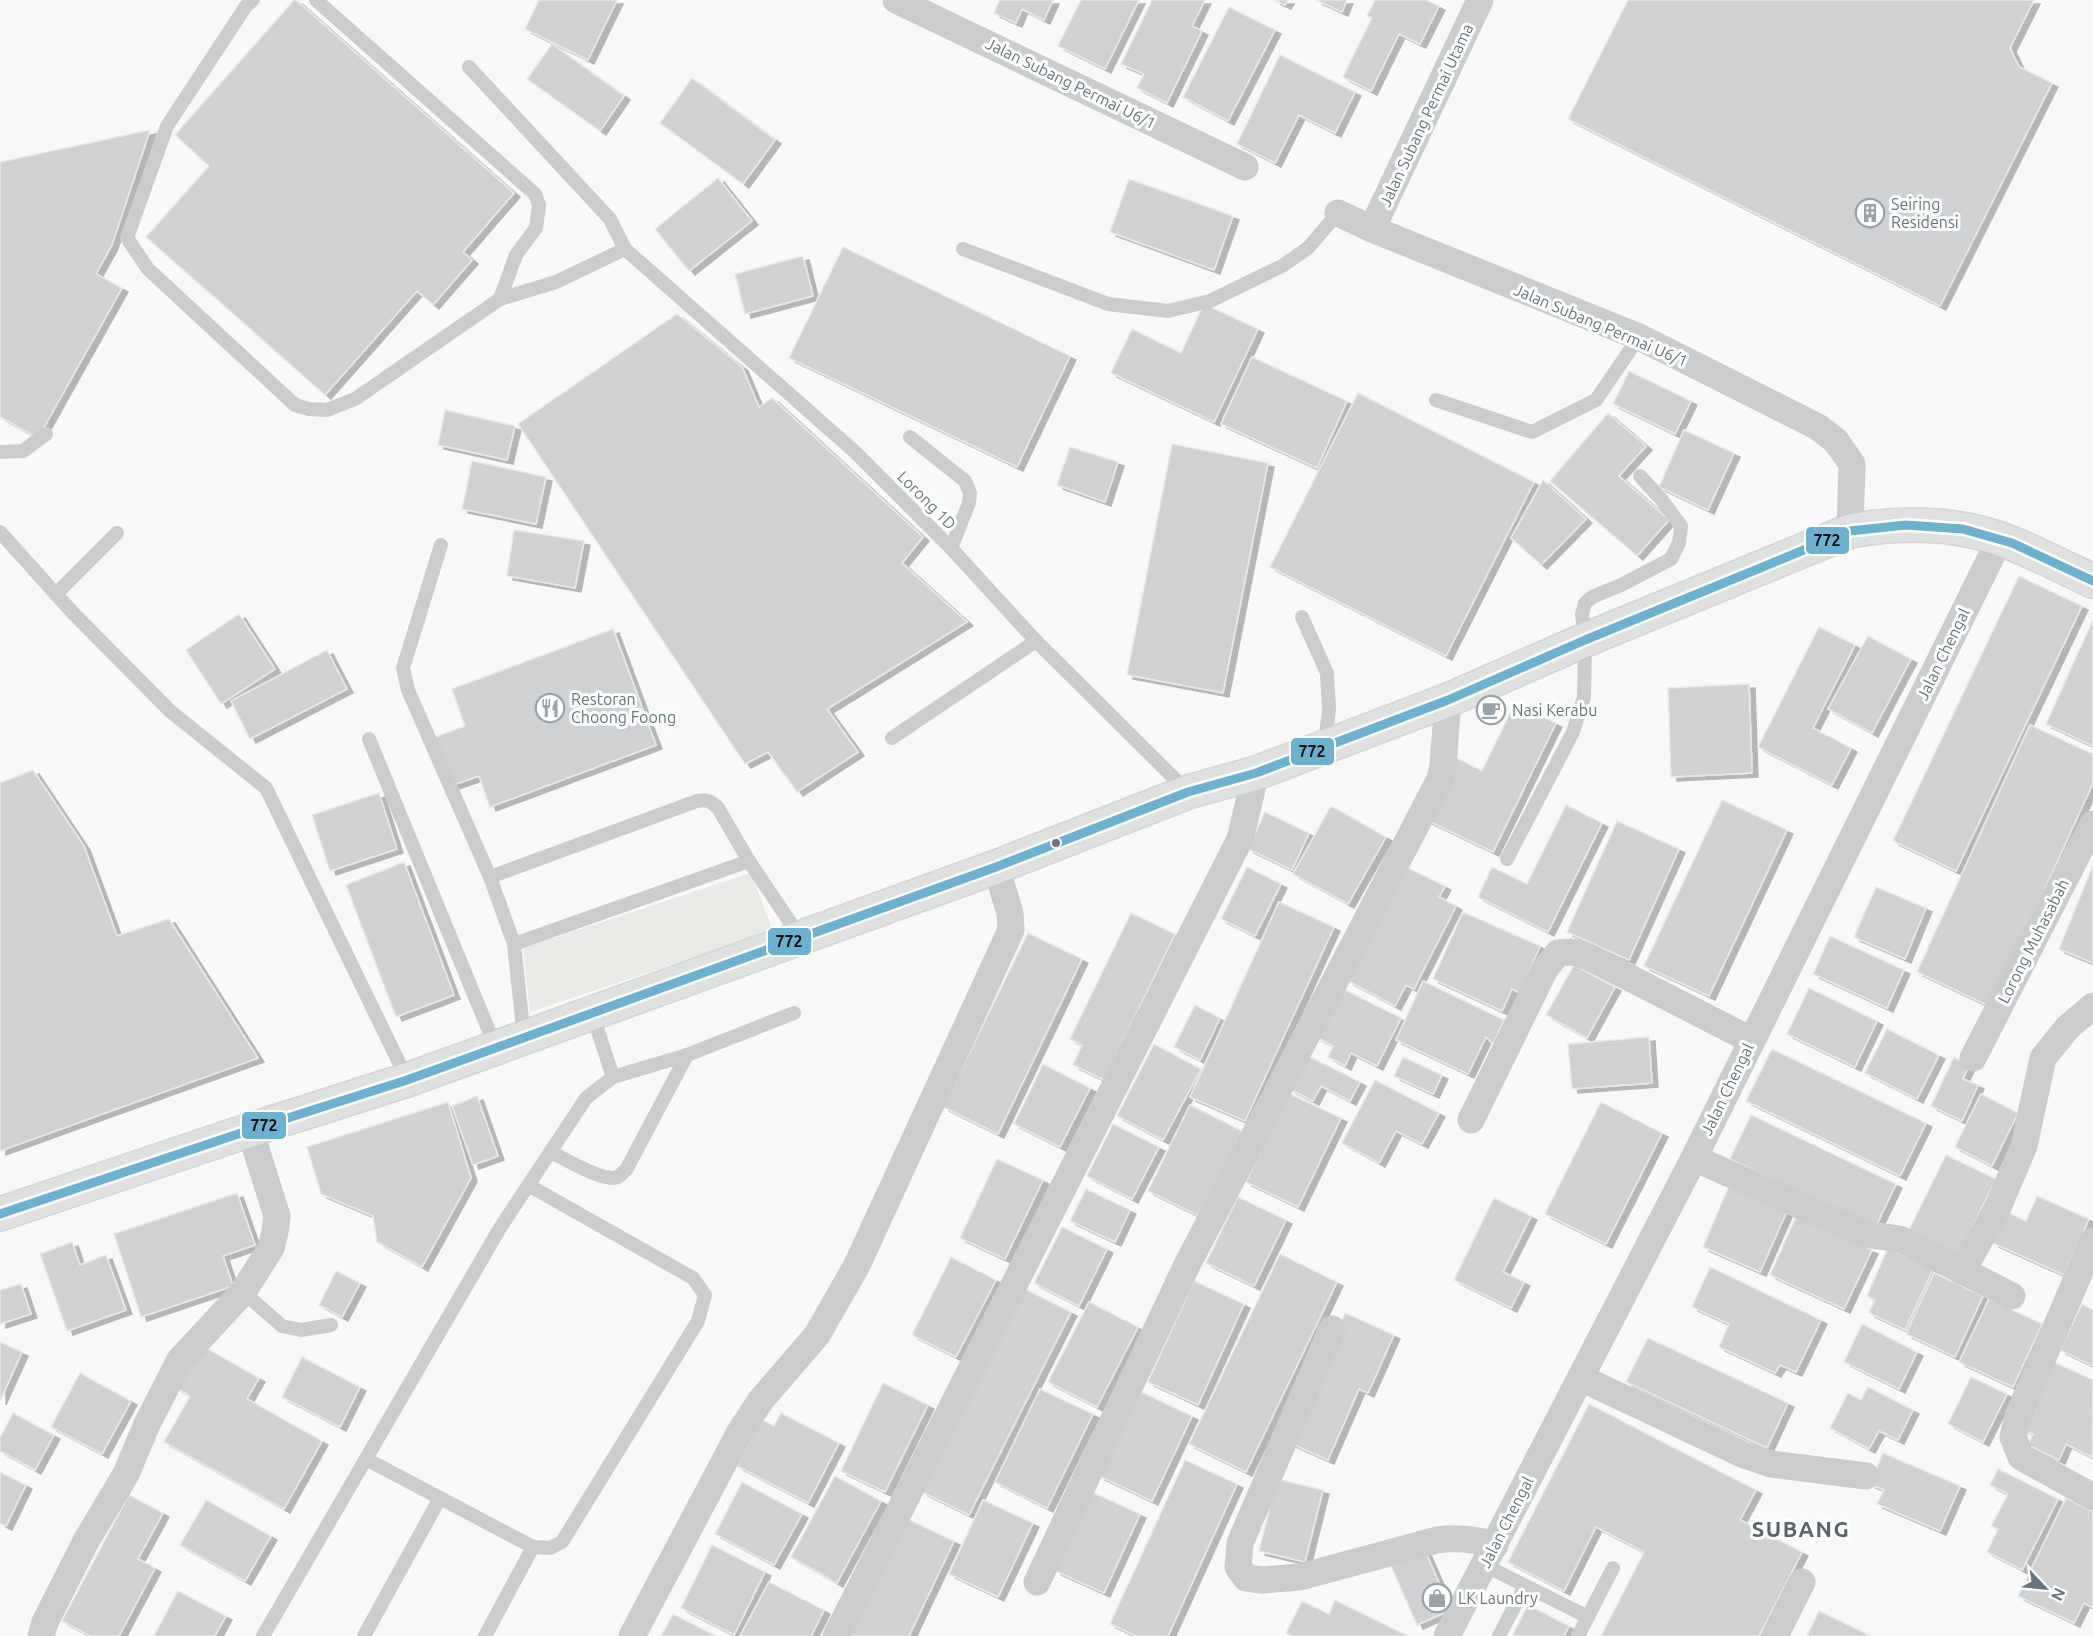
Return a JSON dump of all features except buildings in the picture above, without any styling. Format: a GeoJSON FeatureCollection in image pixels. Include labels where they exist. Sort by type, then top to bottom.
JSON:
{"type":"FeatureCollection","features":[{"type":"Feature","properties":{"kind":"main road"},"geometry":{"type":"LineString","coordinates":[[0,1214],[408,1080],[996,867],[1188,792],[1256,773],[1448,700],[1586,640],[1850,531],[1884,525],[1958,528],[2000,539],[2093,581]]}},
{"type":"Feature","properties":{"kind":"street","name":"Jalan Subang Permai U6/1"},"geometry":{"type":"LineString","coordinates":[[896,0],[1245,167]]}},
{"type":"Feature","properties":{"kind":"street","name":"Jalan Subang Permai Utama"},"geometry":{"type":"LineString","coordinates":[[1372,229],[1480,0]]}},
{"type":"Feature","properties":{"kind":"street","name":"Jalan Subang Permai U6/1"},"geometry":{"type":"LineString","coordinates":[[1338,213],[1639,338],[1818,427],[1836,441],[1852,464],[1850,531]]}},
{"type":"Feature","properties":{"kind":"street","name":"Jalan Chengal"},"geometry":{"type":"LineString","coordinates":[[1447,1636],[1694,1158],[2000,539]]}},
{"type":"Feature","properties":{"kind":"street"},"geometry":{"type":"LineString","coordinates":[[1037,1582],[1187,1265],[1440,779],[1448,700]]}},
{"type":"Feature","properties":{"kind":"street"},"geometry":{"type":"LineString","coordinates":[[836,1636],[1240,839],[1256,773]]}},
{"type":"Feature","properties":{"kind":"street","name":"Lorong Muhasabah"},"geometry":{"type":"LineString","coordinates":[[1973,1058],[2093,824]]}},
{"type":"Feature","properties":{"kind":"street"},"geometry":{"type":"LineString","coordinates":[[632,1636],[740,1432],[761,1400],[817,1335],[857,1265],[1011,930],[1010,913],[996,867]]}},
{"type":"Feature","properties":{"kind":"street"},"geometry":{"type":"LineString","coordinates":[[1471,1120],[1545,969],[1558,953],[1572,952],[1589,957],[1751,1040]]}},
{"type":"Feature","properties":{"kind":"street"},"geometry":{"type":"LineString","coordinates":[[1962,1272],[1998,1207],[2024,1146],[2043,1058],[2068,1027],[2093,1006]]}},
{"type":"Feature","properties":{"kind":"street"},"geometry":{"type":"LineString","coordinates":[[41,1636],[45,1622],[86,1541],[126,1474],[147,1424],[180,1360],[243,1292],[271,1248],[276,1232],[277,1216],[250,1130]]}},
{"type":"Feature","properties":{"kind":"street"},"geometry":{"type":"LineString","coordinates":[[1694,1158],[1864,1234],[1900,1239],[2012,1296]]}},
{"type":"Feature","properties":{"kind":"street"},"geometry":{"type":"LineString","coordinates":[[2093,1241],[2018,1416],[2013,1437],[2021,1457],[2093,1497]]}},
{"type":"Feature","properties":{"kind":"street"},"geometry":{"type":"LineString","coordinates":[[1332,1329],[1240,1543],[1238,1567],[1246,1578],[1262,1580],[1300,1577],[1454,1537],[1473,1538],[1490,1555]]}},
{"type":"Feature","properties":{"kind":"street"},"geometry":{"type":"LineString","coordinates":[[1581,1378],[1753,1458],[1771,1464],[1866,1476]]}},
{"type":"Feature","properties":{"kind":"street"},"geometry":{"type":"LineString","coordinates":[[1775,1636],[1802,1582]]}},
{"type":"Feature","properties":{"kind":"lane"},"geometry":{"type":"LineString","coordinates":[[253,0],[246,6],[167,126],[127,238],[148,269],[295,405],[327,410],[355,399],[500,299],[556,282],[625,249],[610,219],[469,67]]}},
{"type":"Feature","properties":{"kind":"lane"},"geometry":{"type":"LineString","coordinates":[[316,0],[535,194],[539,205],[536,228],[516,255],[500,299]]}},
{"type":"Feature","properties":{"kind":"lane"},"geometry":{"type":"LineString","coordinates":[[963,249],[1108,304],[1168,311],[1210,301],[1282,267],[1308,248],[1338,213]]}},
{"type":"Feature","properties":{"kind":"lane","name":"Lorong 1D"},"geometry":{"type":"LineString","coordinates":[[625,249],[854,451],[951,548],[1036,641],[1188,792]]}},
{"type":"Feature","properties":{"kind":"lane"},"geometry":{"type":"LineString","coordinates":[[1436,400],[1532,432],[1596,400],[1639,338]]}},
{"type":"Feature","properties":{"kind":"lane"},"geometry":{"type":"LineString","coordinates":[[0,452],[23,451],[46,434]]}},
{"type":"Feature","properties":{"kind":"lane"},"geometry":{"type":"LineString","coordinates":[[910,437],[965,481],[970,493],[969,503],[951,548]]}},
{"type":"Feature","properties":{"kind":"lane"},"geometry":{"type":"LineString","coordinates":[[1507,859],[1573,732],[1584,697],[1586,640],[1582,614],[1585,603],[1592,597],[1671,559],[1679,543],[1681,526],[1640,476]]}},
{"type":"Feature","properties":{"kind":"lane"},"geometry":{"type":"LineString","coordinates":[[0,532],[56,594],[170,711],[266,788],[408,1080]]}},
{"type":"Feature","properties":{"kind":"lane"},"geometry":{"type":"LineString","coordinates":[[56,594],[117,533]]}},
{"type":"Feature","properties":{"kind":"lane"},"geometry":{"type":"LineString","coordinates":[[441,546],[402,668],[408,690],[490,877],[514,944],[510,1043]]}},
{"type":"Feature","properties":{"kind":"lane"},"geometry":{"type":"LineString","coordinates":[[1302,617],[1327,673],[1329,709],[1325,746]]}},
{"type":"Feature","properties":{"kind":"lane"},"geometry":{"type":"LineString","coordinates":[[892,738],[1036,641]]}},
{"type":"Feature","properties":{"kind":"lane"},"geometry":{"type":"LineString","coordinates":[[369,740],[510,1043]]}},
{"type":"Feature","properties":{"kind":"lane"},"geometry":{"type":"LineString","coordinates":[[490,877],[705,800],[712,802],[718,808],[749,861],[801,939]]}},
{"type":"Feature","properties":{"kind":"lane"},"geometry":{"type":"LineString","coordinates":[[514,944],[749,861]]}},
{"type":"Feature","properties":{"kind":"lane"},"geometry":{"type":"LineString","coordinates":[[263,1636],[500,1228],[586,1098],[613,1077],[687,1055],[794,1013]]}},
{"type":"Feature","properties":{"kind":"lane"},"geometry":{"type":"LineString","coordinates":[[592,1014],[613,1077]]}},
{"type":"Feature","properties":{"kind":"lane"},"geometry":{"type":"LineString","coordinates":[[551,1152],[594,1173],[607,1177],[618,1177],[626,1170],[687,1055]]}},
{"type":"Feature","properties":{"kind":"lane"},"geometry":{"type":"LineString","coordinates":[[366,1459],[533,1547],[550,1548],[562,1542],[698,1321],[705,1295],[693,1278],[528,1185]]}},
{"type":"Feature","properties":{"kind":"lane"},"geometry":{"type":"LineString","coordinates":[[243,1292],[282,1326],[301,1330],[331,1325]]}},
{"type":"Feature","properties":{"kind":"lane"},"geometry":{"type":"LineString","coordinates":[[364,1636],[440,1498]]}},
{"type":"Feature","properties":{"kind":"lane"},"geometry":{"type":"LineString","coordinates":[[485,1636],[533,1547]]}},
{"type":"Feature","properties":{"kind":"lane"},"geometry":{"type":"LineString","coordinates":[[1490,1555],[1525,1586],[1588,1617]]}},
{"type":"Feature","properties":{"kind":"lane"},"geometry":{"type":"LineString","coordinates":[[1578,1636],[1613,1568]]}},
{"type":"Feature","properties":{"kind":"lane"},"geometry":{"type":"LineString","coordinates":[[1499,1636],[1525,1586]]}},
{"type":"Feature","properties":{"kind":"shaded area"},"geometry":{"type":"Polygon","coordinates":[[[751,873],[773,931],[530,1012],[523,948],[751,873]]]}},
{"type":"Feature","properties":{"kind":"transit line","name":"772"},"geometry":{"type":"LineString","coordinates":[[0,1214],[407,1080],[996,867],[1188,792],[1256,773],[1448,700],[1585,640],[1850,531],[1906,525],[1963,529],[2012,543],[2093,581]]}},
{"type":"Feature","properties":{"kind":"place","name":"Seiring Residensi"},"geometry":{"type":"Point","coordinates":[1870,213]}},
{"type":"Feature","properties":{"kind":"place","name":"Restoran Choong Foong"},"geometry":{"type":"Point","coordinates":[550,708]}},
{"type":"Feature","properties":{"kind":"place","name":"Nasi Kerabu"},"geometry":{"type":"Point","coordinates":[1491,710]}},
{"type":"Feature","properties":{"kind":"place","name":"LK Laundry"},"geometry":{"type":"Point","coordinates":[1437,1598]}},
{"type":"Feature","properties":{"kind":"district","name":"SUBANG"},"geometry":{"type":"Point","coordinates":[1801,1529]}}]}
